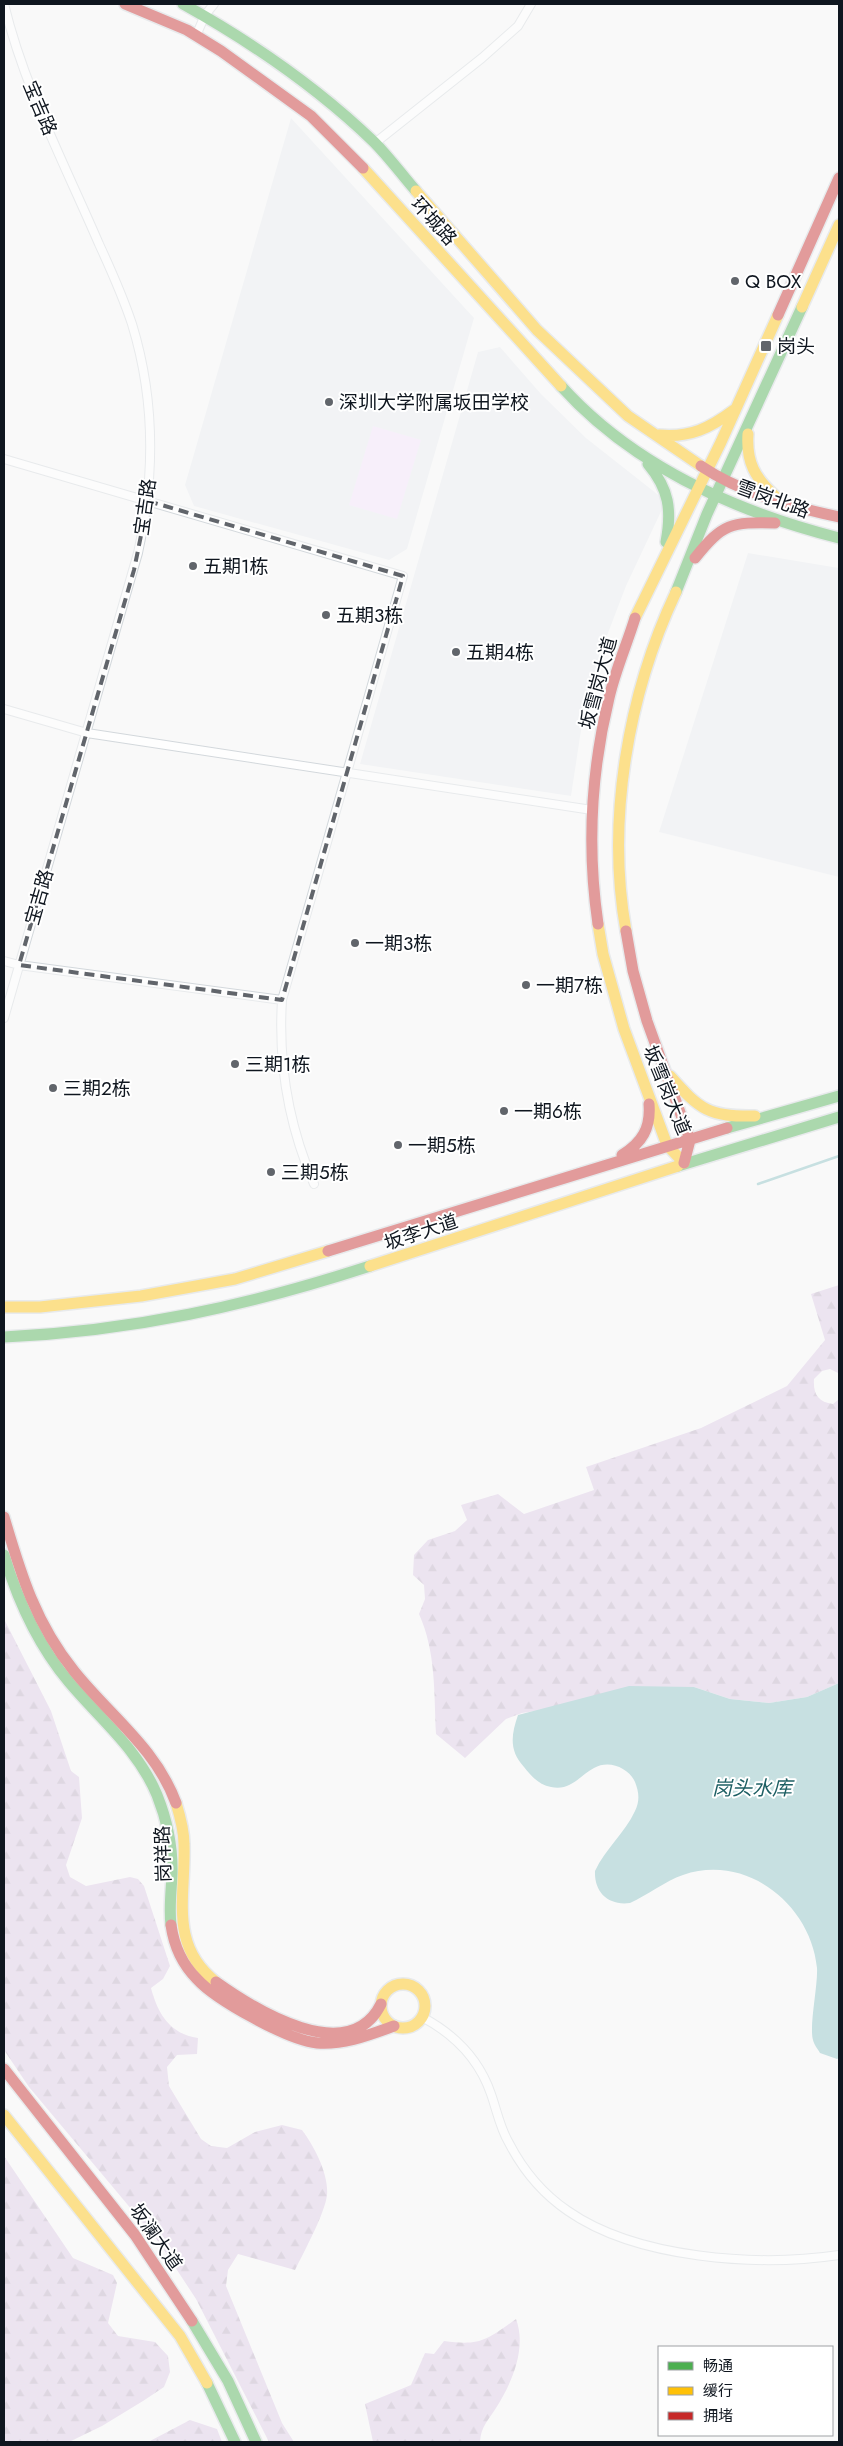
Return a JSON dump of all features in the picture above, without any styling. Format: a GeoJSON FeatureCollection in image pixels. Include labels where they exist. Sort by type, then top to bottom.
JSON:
{"type":"FeatureCollection","features":[{"type":"Feature","properties":{"kind":"main road","name":"环城路"},"geometry":{"type":"LineString","coordinates":[[126,4],[196,36],[236,61],[312,116],[366,170],[567,393],[637,451],[697,488]]}},
{"type":"Feature","properties":{"kind":"main road","name":"环城路"},"geometry":{"type":"LineString","coordinates":[[183,4],[253,44],[314,88],[375,144],[537,330],[628,416],[707,470]]}},
{"type":"Feature","properties":{"kind":"main road","name":"坂雪岗大道"},"geometry":{"type":"LineString","coordinates":[[684,1163],[668,1145],[621,1021],[603,954],[593,877],[592,810],[598,752],[609,696],[637,614],[736,409],[839,178]]}},
{"type":"Feature","properties":{"kind":"main road","name":"坂雪岗大道"},"geometry":{"type":"LineString","coordinates":[[684,1163],[690,1140],[644,1013],[628,946],[621,894],[619,814],[625,758],[636,702],[662,621],[686,570],[716,496],[839,225]]}},
{"type":"Feature","properties":{"kind":"main road"},"geometry":{"type":"LineString","coordinates":[[655,434],[675,437],[695,435],[736,409]]}},
{"type":"Feature","properties":{"kind":"main road"},"geometry":{"type":"LineString","coordinates":[[748,426],[746,444],[752,472],[779,500]]}},
{"type":"Feature","properties":{"kind":"main road"},"geometry":{"type":"LineString","coordinates":[[637,451],[656,473],[666,489],[671,504],[662,562]]}},
{"type":"Feature","properties":{"kind":"main road","name":"雪岗北路"},"geometry":{"type":"LineString","coordinates":[[707,470],[749,490],[808,510],[839,517]]}},
{"type":"Feature","properties":{"kind":"main road","name":"雪岗北路"},"geometry":{"type":"LineString","coordinates":[[697,488],[785,523],[839,538]]}},
{"type":"Feature","properties":{"kind":"main road"},"geometry":{"type":"LineString","coordinates":[[686,570],[718,530],[730,524],[785,523]]}},
{"type":"Feature","properties":{"kind":"main road"},"geometry":{"type":"LineString","coordinates":[[665,1070],[693,1102],[713,1114],[729,1117],[774,1115]]}},
{"type":"Feature","properties":{"kind":"main road"},"geometry":{"type":"LineString","coordinates":[[600,1167],[634,1148],[647,1132],[650,1111],[643,1078]]}},
{"type":"Feature","properties":{"kind":"main road","name":"坂李大道"},"geometry":{"type":"LineString","coordinates":[[4,1307],[40,1307],[141,1296],[235,1279],[668,1145],[826,1100],[839,1094]]}},
{"type":"Feature","properties":{"kind":"main road","name":"坂李大道"},"geometry":{"type":"LineString","coordinates":[[4,1337],[109,1330],[206,1312],[279,1294],[684,1163],[839,1117]]}},
{"type":"Feature","properties":{"kind":"main road","name":"岗祥路"},"geometry":{"type":"LineString","coordinates":[[4,1517],[26,1591],[47,1633],[74,1671],[151,1756],[171,1790],[180,1815],[184,1841],[181,1920],[189,1949],[199,1966],[222,1986],[283,2022],[310,2031],[338,2032],[365,2025],[378,2012],[381,2004]]}},
{"type":"Feature","properties":{"kind":"main road","name":"岗祥路"},"geometry":{"type":"LineString","coordinates":[[4,1555],[26,1617],[51,1659],[81,1696],[133,1752],[156,1792],[166,1822],[171,1852],[169,1910],[172,1932],[179,1953],[191,1972],[216,1995],[278,2031],[297,2039],[318,2043],[340,2043],[394,2026]]}},
{"type":"Feature","properties":{"kind":"main road"},"geometry":{"type":"LineString","coordinates":[[410,1985],[417,1989],[425,2002],[422,2018],[410,2027],[394,2026],[384,2017],[381,2004],[383,1996],[394,1986],[410,1985]]}},
{"type":"Feature","properties":{"kind":"main road","name":"坂澜大道"},"geometry":{"type":"LineString","coordinates":[[4,2069],[135,2235],[193,2322],[228,2381],[256,2442]]}},
{"type":"Feature","properties":{"kind":"main road"},"geometry":{"type":"LineString","coordinates":[[4,2114],[180,2336],[211,2390],[235,2442]]}},
{"type":"Feature","properties":{"kind":"street","name":"宝吉路"},"geometry":{"type":"LineString","coordinates":[[4,4],[26,76],[116,283],[132,325],[143,368],[149,412],[151,456],[148,501],[138,553],[4,1018]]}},
{"type":"Feature","properties":{"kind":"street"},"geometry":{"type":"LineString","coordinates":[[196,36],[205,15],[214,4]]}},
{"type":"Feature","properties":{"kind":"street"},"geometry":{"type":"LineString","coordinates":[[375,144],[489,52],[518,26],[531,4]]}},
{"type":"Feature","properties":{"kind":"street"},"geometry":{"type":"LineString","coordinates":[[4,459],[403,576],[282,1000],[280,1042],[288,1105],[298,1145],[314,1184]]}},
{"type":"Feature","properties":{"kind":"street"},"geometry":{"type":"LineString","coordinates":[[4,708],[87,733],[592,810]]}},
{"type":"Feature","properties":{"kind":"street"},"geometry":{"type":"LineString","coordinates":[[4,961],[19,965],[282,1000]]}},
{"type":"Feature","properties":{"kind":"street"},"geometry":{"type":"LineString","coordinates":[[422,2018],[448,2033],[470,2054],[483,2075],[501,2127],[524,2168],[550,2196],[581,2219],[624,2237],[707,2257],[776,2261],[839,2255]]}},
{"type":"Feature","properties":{"kind":"highlighted area"},"geometry":{"type":"Polygon","coordinates":[[[148,501],[403,576],[282,1000],[19,965],[134,570],[148,501]]]}},
{"type":"Feature","properties":{"kind":"shaded area","name":"深圳大学附属坂田学校"},"geometry":{"type":"Polygon","coordinates":[[[291,118],[474,318],[407,549],[389,560],[194,506],[185,485],[291,118]]]}},
{"type":"Feature","properties":{"kind":"shaded area"},"geometry":{"type":"Polygon","coordinates":[[[500,347],[541,394],[586,438],[666,501],[626,586],[600,654],[582,724],[571,796],[360,764],[478,352],[500,347]]]}},
{"type":"Feature","properties":{"kind":"shaded area"},"geometry":{"type":"Polygon","coordinates":[[[373,426],[421,440],[397,519],[349,505],[373,426]]]}},
{"type":"Feature","properties":{"kind":"shaded area"},"geometry":{"type":"Polygon","coordinates":[[[748,553],[839,568],[839,877],[659,832],[748,553]]]}},
{"type":"Feature","properties":{"kind":"green space"},"geometry":{"type":"Polygon","coordinates":[[[839,1285],[839,1371],[838,1373],[830,1369],[822,1371],[814,1379],[814,1389],[820,1399],[828,1403],[833,1404],[839,1399],[839,1683],[807,1697],[769,1703],[730,1699],[694,1687],[522,1713],[506,1719],[465,1758],[436,1734],[434,1688],[429,1643],[419,1614],[425,1599],[424,1585],[413,1575],[414,1555],[428,1540],[455,1531],[467,1520],[461,1505],[498,1494],[524,1514],[594,1490],[586,1467],[701,1428],[787,1386],[825,1340],[811,1294],[839,1285]]]}},
{"type":"Feature","properties":{"kind":"green space"},"geometry":{"type":"Polygon","coordinates":[[[4,1619],[51,1711],[71,1771],[79,1777],[82,1818],[66,1865],[70,1877],[86,1886],[130,1877],[138,1879],[144,1886],[170,1966],[163,1979],[151,1988],[157,2006],[173,2027],[188,2036],[198,2038],[197,2054],[177,2055],[167,2067],[169,2086],[201,2139],[211,2146],[227,2148],[255,2132],[282,2125],[302,2130],[316,2152],[323,2169],[327,2187],[325,2203],[314,2232],[295,2270],[238,2254],[228,2270],[226,2286],[282,2423],[294,2442],[269,2442],[196,2299],[158,2241],[29,2087],[4,2050],[4,1619]]]}},
{"type":"Feature","properties":{"kind":"green space"},"geometry":{"type":"Polygon","coordinates":[[[4,2156],[73,2258],[113,2275],[117,2283],[108,2323],[118,2336],[155,2342],[168,2356],[170,2372],[164,2387],[102,2426],[69,2442],[4,2442],[4,2156]]]}},
{"type":"Feature","properties":{"kind":"green space"},"geometry":{"type":"Polygon","coordinates":[[[516,2319],[520,2342],[516,2365],[502,2398],[483,2428],[480,2442],[373,2442],[365,2404],[411,2385],[425,2353],[434,2354],[444,2341],[467,2343],[483,2340],[516,2319]]]}},
{"type":"Feature","properties":{"kind":"green space"},"geometry":{"type":"Polygon","coordinates":[[[190,2420],[217,2429],[222,2442],[148,2442],[190,2420]]]}},
{"type":"Feature","properties":{"kind":"water","name":"岗头水库"},"geometry":{"type":"Polygon","coordinates":[[[839,1683],[839,2058],[837,2059],[820,2053],[814,2042],[812,2025],[817,1968],[812,1945],[803,1924],[789,1905],[772,1890],[752,1878],[730,1871],[707,1870],[676,1878],[630,1903],[609,1900],[597,1885],[595,1871],[604,1855],[626,1827],[637,1807],[638,1793],[635,1782],[623,1769],[606,1764],[594,1768],[564,1787],[547,1786],[532,1777],[519,1761],[514,1749],[513,1736],[518,1715],[629,1686],[694,1687],[730,1699],[769,1703],[807,1697],[839,1683]]]}},
{"type":"Feature","properties":{"kind":"waterway"},"geometry":{"type":"LineString","coordinates":[[758,1184],[839,1156]]}},
{"type":"Feature","properties":{"kind":"traffic: fast"},"geometry":{"type":"LineString","coordinates":[[183,4],[259,50],[330,102],[374,142],[416,191]]}},
{"type":"Feature","properties":{"kind":"traffic: fast"},"geometry":{"type":"LineString","coordinates":[[676,592],[707,514],[802,307]]}},
{"type":"Feature","properties":{"kind":"traffic: fast"},"geometry":{"type":"LineString","coordinates":[[561,386],[589,414],[620,440],[689,482],[725,500],[763,515],[839,538]]}},
{"type":"Feature","properties":{"kind":"traffic: fast"},"geometry":{"type":"LineString","coordinates":[[648,464],[665,491],[669,520],[666,542]]}},
{"type":"Feature","properties":{"kind":"traffic: fast"},"geometry":{"type":"LineString","coordinates":[[727,1128],[839,1096]]}},
{"type":"Feature","properties":{"kind":"traffic: fast"},"geometry":{"type":"LineString","coordinates":[[678,1166],[839,1117]]}},
{"type":"Feature","properties":{"kind":"traffic: fast"},"geometry":{"type":"LineString","coordinates":[[4,1337],[98,1329],[189,1314],[279,1293],[370,1266]]}},
{"type":"Feature","properties":{"kind":"traffic: fast"},"geometry":{"type":"LineString","coordinates":[[4,1555],[30,1622],[48,1653],[69,1682],[118,1735],[140,1763],[157,1795],[164,1814],[170,1845],[172,1876],[171,1925]]}},
{"type":"Feature","properties":{"kind":"traffic: fast"},"geometry":{"type":"LineString","coordinates":[[192,2321],[228,2381],[256,2442]]}},
{"type":"Feature","properties":{"kind":"traffic: fast"},"geometry":{"type":"LineString","coordinates":[[207,2383],[235,2442]]}},
{"type":"Feature","properties":{"kind":"traffic: slow"},"geometry":{"type":"LineString","coordinates":[[363,168],[561,386]]}},
{"type":"Feature","properties":{"kind":"traffic: slow"},"geometry":{"type":"LineString","coordinates":[[416,191],[537,330],[628,416],[701,466]]}},
{"type":"Feature","properties":{"kind":"traffic: slow"},"geometry":{"type":"LineString","coordinates":[[802,307],[839,225]]}},
{"type":"Feature","properties":{"kind":"traffic: slow"},"geometry":{"type":"LineString","coordinates":[[635,618],[721,442],[778,315]]}},
{"type":"Feature","properties":{"kind":"traffic: slow"},"geometry":{"type":"LineString","coordinates":[[659,435],[670,436],[690,433],[708,427],[734,410]]}},
{"type":"Feature","properties":{"kind":"traffic: slow"},"geometry":{"type":"LineString","coordinates":[[748,434],[750,461],[753,469],[762,483],[775,496]]}},
{"type":"Feature","properties":{"kind":"traffic: slow"},"geometry":{"type":"LineString","coordinates":[[626,931],[620,889],[619,846],[620,802],[626,758],[645,672],[659,631],[676,592]]}},
{"type":"Feature","properties":{"kind":"traffic: slow"},"geometry":{"type":"LineString","coordinates":[[598,924],[603,954],[624,1029],[667,1145],[684,1163]]}},
{"type":"Feature","properties":{"kind":"traffic: slow"},"geometry":{"type":"LineString","coordinates":[[670,1076],[689,1097],[706,1109],[727,1115],[755,1116]]}},
{"type":"Feature","properties":{"kind":"traffic: slow"},"geometry":{"type":"LineString","coordinates":[[370,1266],[678,1166]]}},
{"type":"Feature","properties":{"kind":"traffic: slow"},"geometry":{"type":"LineString","coordinates":[[4,1307],[40,1307],[141,1296],[235,1279],[328,1251]]}},
{"type":"Feature","properties":{"kind":"traffic: slow"},"geometry":{"type":"LineString","coordinates":[[176,1803],[182,1823],[184,1839],[182,1900],[185,1936],[191,1952],[201,1968],[216,1982]]}},
{"type":"Feature","properties":{"kind":"traffic: slow"},"geometry":{"type":"LineString","coordinates":[[399,1984],[407,1984],[419,1990],[425,2006],[419,2022],[407,2028],[399,2028],[387,2022],[381,2010],[381,2002],[387,1990],[399,1984]]}},
{"type":"Feature","properties":{"kind":"traffic: slow"},"geometry":{"type":"LineString","coordinates":[[4,2115],[180,2336],[207,2383]]}},
{"type":"Feature","properties":{"kind":"traffic: jam"},"geometry":{"type":"LineString","coordinates":[[125,4],[187,30],[221,51],[311,116],[363,168]]}},
{"type":"Feature","properties":{"kind":"traffic: jam"},"geometry":{"type":"LineString","coordinates":[[778,315],[839,178]]}},
{"type":"Feature","properties":{"kind":"traffic: jam"},"geometry":{"type":"LineString","coordinates":[[701,466],[733,484],[768,498],[839,517]]}},
{"type":"Feature","properties":{"kind":"traffic: jam"},"geometry":{"type":"LineString","coordinates":[[695,558],[713,538],[729,527],[748,523],[775,523]]}},
{"type":"Feature","properties":{"kind":"traffic: jam"},"geometry":{"type":"LineString","coordinates":[[598,924],[592,839],[598,754],[614,678],[635,618]]}},
{"type":"Feature","properties":{"kind":"traffic: jam"},"geometry":{"type":"LineString","coordinates":[[626,931],[633,971],[647,1021],[690,1140],[684,1163]]}},
{"type":"Feature","properties":{"kind":"traffic: jam"},"geometry":{"type":"LineString","coordinates":[[622,1155],[635,1145],[644,1134],[647,1128],[649,1104]]}},
{"type":"Feature","properties":{"kind":"traffic: jam"},"geometry":{"type":"LineString","coordinates":[[328,1251],[727,1128]]}},
{"type":"Feature","properties":{"kind":"traffic: jam"},"geometry":{"type":"LineString","coordinates":[[4,1517],[31,1598],[49,1635],[74,1671],[131,1733],[157,1765],[176,1803]]}},
{"type":"Feature","properties":{"kind":"traffic: jam"},"geometry":{"type":"LineString","coordinates":[[171,1925],[174,1940],[180,1954],[187,1967],[197,1979],[206,1988],[236,2008],[271,2027],[304,2040],[327,2043],[356,2039],[394,2026]]}},
{"type":"Feature","properties":{"kind":"traffic: jam"},"geometry":{"type":"LineString","coordinates":[[216,1982],[253,2006],[276,2018],[301,2028],[325,2033],[347,2032],[366,2023],[381,2004]]}},
{"type":"Feature","properties":{"kind":"traffic: jam"},"geometry":{"type":"LineString","coordinates":[[4,2069],[135,2235],[192,2321]]}},
{"type":"Feature","properties":{"kind":"place","name":"Q BOX"},"geometry":{"type":"Point","coordinates":[735,281]}},
{"type":"Feature","properties":{"kind":"place","name":"岗头"},"geometry":{"type":"Point","coordinates":[766,346]}},
{"type":"Feature","properties":{"kind":"place","name":"深圳大学附属坂田学校"},"geometry":{"type":"Point","coordinates":[329,402]}},
{"type":"Feature","properties":{"kind":"place","name":"五期1栋"},"geometry":{"type":"Point","coordinates":[193,566]}},
{"type":"Feature","properties":{"kind":"place","name":"五期3栋"},"geometry":{"type":"Point","coordinates":[326,615]}},
{"type":"Feature","properties":{"kind":"place","name":"五期4栋"},"geometry":{"type":"Point","coordinates":[456,652]}},
{"type":"Feature","properties":{"kind":"place","name":"一期3栋"},"geometry":{"type":"Point","coordinates":[355,943]}},
{"type":"Feature","properties":{"kind":"place","name":"一期7栋"},"geometry":{"type":"Point","coordinates":[526,985]}},
{"type":"Feature","properties":{"kind":"place","name":"三期1栋"},"geometry":{"type":"Point","coordinates":[235,1064]}},
{"type":"Feature","properties":{"kind":"place","name":"三期2栋"},"geometry":{"type":"Point","coordinates":[53,1088]}},
{"type":"Feature","properties":{"kind":"place","name":"一期6栋"},"geometry":{"type":"Point","coordinates":[504,1111]}},
{"type":"Feature","properties":{"kind":"place","name":"一期5栋"},"geometry":{"type":"Point","coordinates":[398,1145]}},
{"type":"Feature","properties":{"kind":"place","name":"三期5栋"},"geometry":{"type":"Point","coordinates":[271,1172]}}]}
